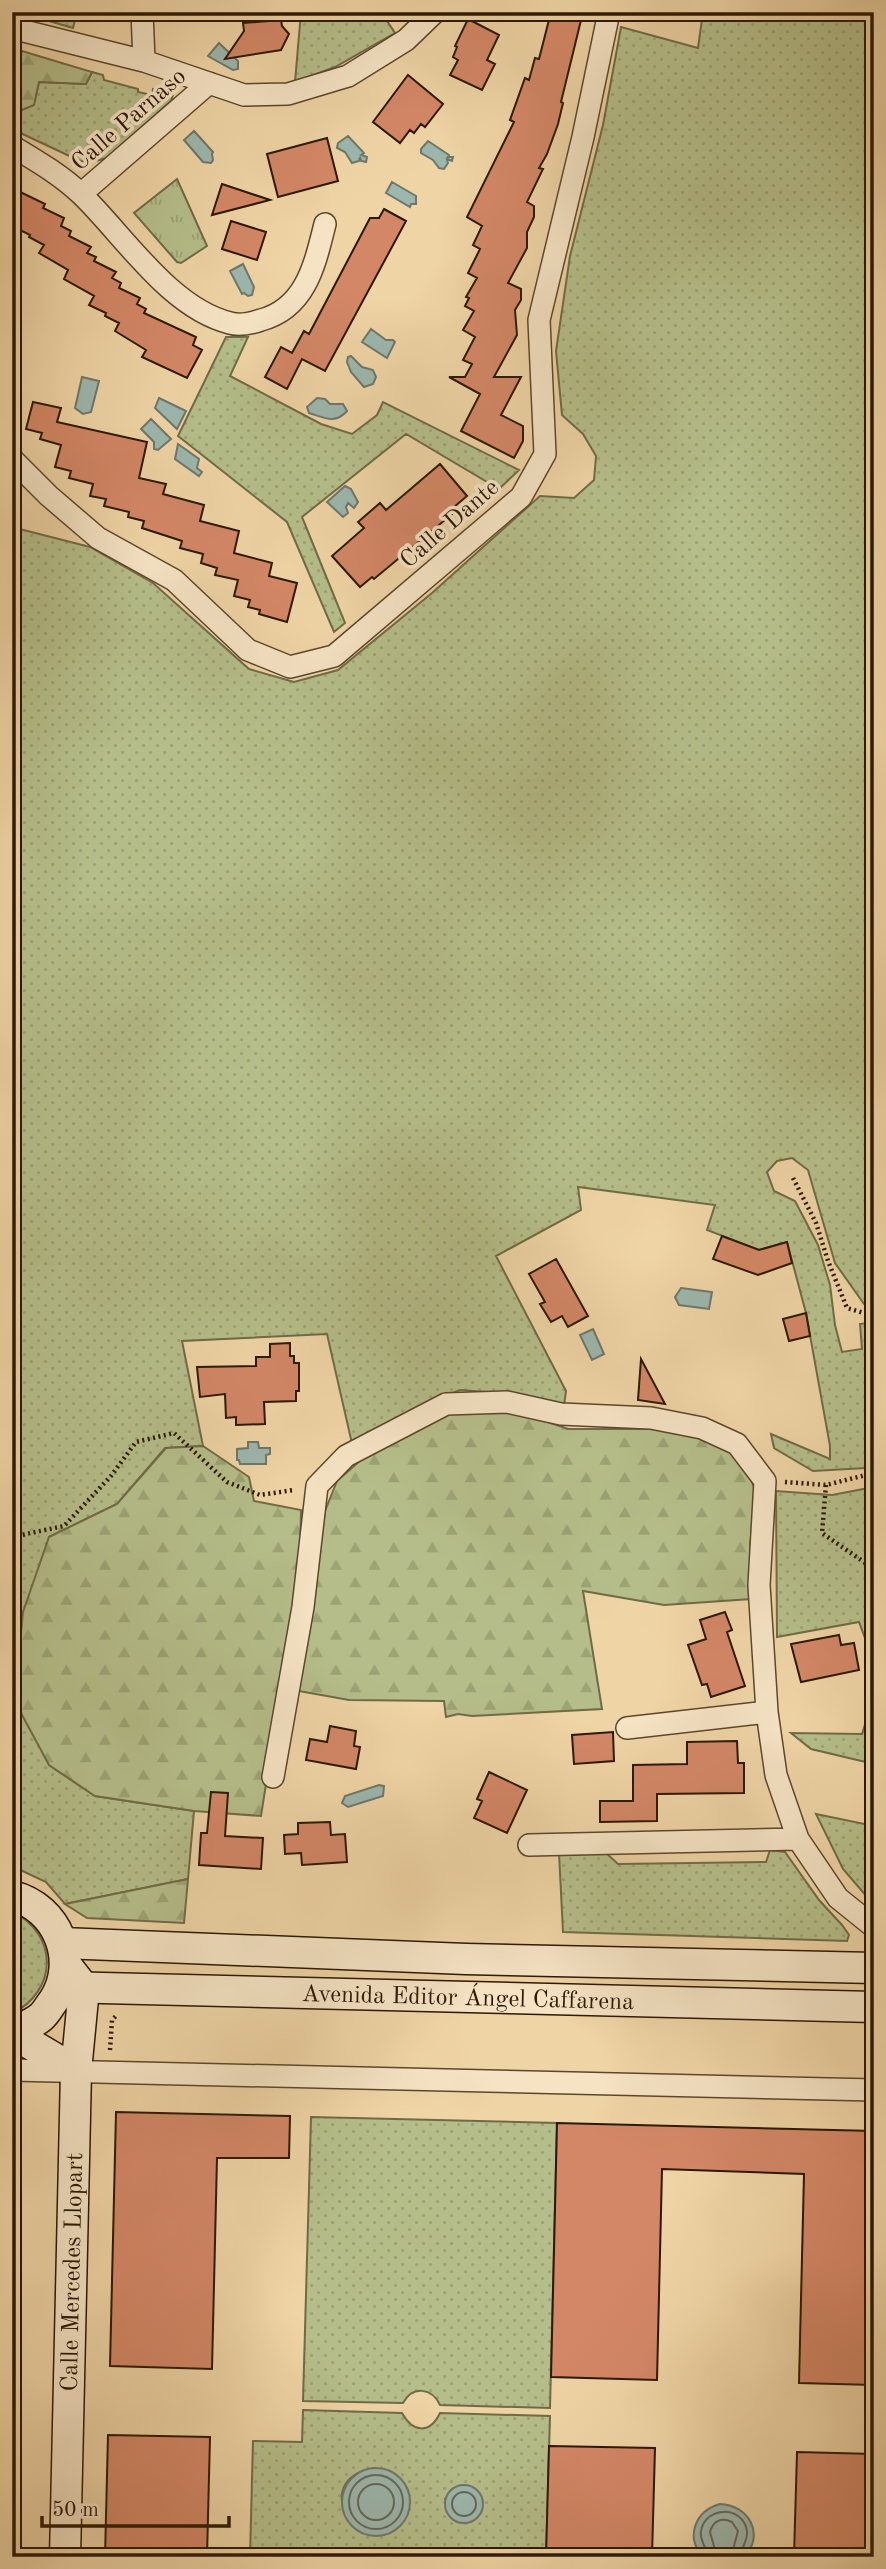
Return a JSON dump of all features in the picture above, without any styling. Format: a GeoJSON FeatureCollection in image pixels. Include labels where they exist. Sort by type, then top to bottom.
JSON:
{"type":"FeatureCollection","features":[{"type":"Feature","properties":{"kind":"main road"},"geometry":{"type":"LineString","coordinates":[[12,1896],[39,1908],[53,1924],[69,1971],[43,2017],[12,2033]]}},
{"type":"Feature","properties":{"kind":"main road","name":"Avenida Editor Ángel Caffarena"},"geometry":{"type":"LineString","coordinates":[[69,1971],[466,1959],[874,1968]]}},
{"type":"Feature","properties":{"kind":"main road","name":"Avenida Editor Ángel Caffarena"},"geometry":{"type":"LineString","coordinates":[[69,1971],[874,2007]]}},
{"type":"Feature","properties":{"kind":"main road","name":"Calle Mercedes Llopart"},"geometry":{"type":"LineString","coordinates":[[65,2557],[76,2071],[69,1971]]}},
{"type":"Feature","properties":{"kind":"main road"},"geometry":{"type":"LineString","coordinates":[[12,2033],[76,2071]]}},
{"type":"Feature","properties":{"kind":"street"},"geometry":{"type":"LineString","coordinates":[[142,12],[144,61]]}},
{"type":"Feature","properties":{"kind":"street"},"geometry":{"type":"LineString","coordinates":[[12,28],[144,61],[244,95],[288,94],[348,76],[406,40],[436,12]]}},
{"type":"Feature","properties":{"kind":"street","name":"Calle Dante"},"geometry":{"type":"LineString","coordinates":[[12,459],[97,538],[174,580],[248,650],[290,667],[334,656],[521,497],[545,454],[539,320],[583,137],[609,12]]}},
{"type":"Feature","properties":{"kind":"street","name":"Calle Parnaso"},"geometry":{"type":"LineString","coordinates":[[81,194],[209,83]]}},
{"type":"Feature","properties":{"kind":"street","name":"Calle Parnaso"},"geometry":{"type":"LineString","coordinates":[[12,146],[48,167],[81,194],[166,284],[198,310],[232,324],[256,322],[278,316],[302,293],[315,265],[325,224]]}},
{"type":"Feature","properties":{"kind":"street"},"geometry":{"type":"LineString","coordinates":[[273,1777],[303,1607],[317,1486],[346,1456],[446,1404],[507,1402],[561,1413],[650,1418],[702,1428],[737,1444],[765,1481],[759,1585],[767,1712],[776,1775],[798,1839],[838,1898],[874,1927]]}},
{"type":"Feature","properties":{"kind":"street"},"geometry":{"type":"LineString","coordinates":[[627,1728],[767,1712]]}},
{"type":"Feature","properties":{"kind":"street"},"geometry":{"type":"LineString","coordinates":[[529,1846],[798,1839]]}},
{"type":"Feature","properties":{"kind":"street"},"geometry":{"type":"LineString","coordinates":[[12,2070],[874,2090]]}},
{"type":"Feature","properties":{"kind":"path"},"geometry":{"type":"LineString","coordinates":[[793,1178],[816,1223],[828,1261],[848,1308],[874,1317]]}},
{"type":"Feature","properties":{"kind":"path"},"geometry":{"type":"LineString","coordinates":[[12,1537],[64,1526],[111,1476],[136,1442],[174,1433],[228,1482],[260,1495],[317,1486]]}},
{"type":"Feature","properties":{"kind":"path"},"geometry":{"type":"LineString","coordinates":[[765,1481],[826,1485],[874,1473]]}},
{"type":"Feature","properties":{"kind":"path"},"geometry":{"type":"LineString","coordinates":[[826,1485],[822,1533],[874,1569]]}},
{"type":"Feature","properties":{"kind":"green space"},"geometry":{"type":"Polygon","coordinates":[[[18,12],[77,12],[73,28],[18,12]]]}},
{"type":"Feature","properties":{"kind":"green space"},"geometry":{"type":"Polygon","coordinates":[[[301,12],[381,12],[395,33],[335,67],[295,82],[301,12]]]}},
{"type":"Feature","properties":{"kind":"green space"},"geometry":{"type":"Polygon","coordinates":[[[703,12],[874,12],[874,1309],[864,1304],[835,1263],[808,1170],[792,1158],[777,1161],[767,1172],[774,1191],[795,1201],[818,1245],[830,1285],[835,1325],[842,1352],[862,1349],[860,1324],[874,1322],[874,1464],[866,1468],[813,1471],[774,1448],[771,1434],[830,1459],[830,1446],[806,1313],[787,1242],[759,1250],[707,1230],[715,1205],[578,1187],[581,1210],[496,1256],[566,1391],[564,1406],[512,1394],[460,1390],[411,1410],[353,1448],[327,1334],[182,1341],[203,1446],[165,1448],[117,1504],[49,1537],[49,1765],[95,1796],[194,1811],[188,1879],[65,1904],[46,1882],[12,1866],[12,527],[90,547],[153,583],[249,669],[294,682],[338,670],[432,593],[540,496],[574,498],[594,480],[596,456],[583,434],[562,415],[556,351],[570,256],[603,125],[621,27],[698,48],[703,12]]]}},
{"type":"Feature","properties":{"kind":"green space"},"geometry":{"type":"Polygon","coordinates":[[[12,48],[92,72],[86,84],[39,82],[34,105],[12,114],[12,48]]]}},
{"type":"Feature","properties":{"kind":"green space"},"geometry":{"type":"Polygon","coordinates":[[[92,72],[103,75],[104,80],[138,89],[138,92],[152,95],[153,89],[173,95],[171,101],[107,158],[92,162],[80,161],[12,129],[12,114],[33,105],[39,82],[86,84],[92,72]]]}},
{"type":"Feature","properties":{"kind":"green space"},"geometry":{"type":"Polygon","coordinates":[[[177,179],[207,246],[181,263],[177,262],[134,213],[177,179]]]}},
{"type":"Feature","properties":{"kind":"green space"},"geometry":{"type":"Polygon","coordinates":[[[226,337],[248,337],[230,376],[321,424],[352,434],[377,415],[383,402],[519,470],[499,489],[406,434],[302,517],[345,623],[334,632],[287,522],[178,436],[226,337]]]}},
{"type":"Feature","properties":{"kind":"green space"},"geometry":{"type":"Polygon","coordinates":[[[511,1409],[568,1429],[682,1429],[721,1441],[748,1470],[758,1499],[750,1544],[751,1599],[664,1605],[583,1591],[602,1709],[472,1716],[458,1714],[446,1717],[444,1701],[349,1700],[293,1690],[308,1631],[325,1511],[337,1481],[370,1452],[450,1412],[511,1409]]]}},
{"type":"Feature","properties":{"kind":"green space"},"geometry":{"type":"Polygon","coordinates":[[[203,1446],[249,1477],[254,1501],[301,1510],[300,1568],[261,1816],[194,1811],[95,1796],[49,1765],[14,1700],[23,1612],[49,1537],[117,1504],[166,1448],[203,1446]]]}},
{"type":"Feature","properties":{"kind":"green space"},"geometry":{"type":"Polygon","coordinates":[[[874,1487],[874,1686],[869,1649],[859,1622],[777,1637],[776,1491],[832,1495],[874,1487]]]}},
{"type":"Feature","properties":{"kind":"green space"},"geometry":{"type":"Polygon","coordinates":[[[874,1696],[874,1764],[811,1749],[791,1733],[862,1734],[874,1696]]]}},
{"type":"Feature","properties":{"kind":"green space"},"geometry":{"type":"Polygon","coordinates":[[[816,1814],[869,1825],[874,1821],[874,1905],[843,1869],[816,1814]]]}},
{"type":"Feature","properties":{"kind":"green space"},"geometry":{"type":"Polygon","coordinates":[[[770,1850],[785,1852],[819,1900],[849,1935],[847,1941],[563,1932],[559,1853],[605,1852],[618,1864],[766,1862],[770,1850]]]}},
{"type":"Feature","properties":{"kind":"green space"},"geometry":{"type":"Polygon","coordinates":[[[188,1879],[184,1923],[87,1918],[65,1904],[188,1879]]]}},
{"type":"Feature","properties":{"kind":"green space"},"geometry":{"type":"Polygon","coordinates":[[[12,1911],[27,1921],[38,1934],[45,1948],[47,1962],[45,1977],[38,1991],[27,2004],[12,2014],[12,1911]]]}},
{"type":"Feature","properties":{"kind":"green space"},"geometry":{"type":"Polygon","coordinates":[[[311,2117],[557,2123],[550,2408],[440,2405],[432,2395],[422,2391],[412,2393],[403,2403],[303,2401],[311,2117]]]}},
{"type":"Feature","properties":{"kind":"green space"},"geometry":{"type":"Polygon","coordinates":[[[303,2410],[402,2413],[411,2424],[421,2428],[431,2425],[440,2413],[550,2416],[546,2557],[250,2557],[253,2441],[302,2442],[303,2410]],[[375,2468],[354,2476],[344,2488],[342,2503],[348,2517],[359,2528],[373,2535],[388,2533],[403,2521],[409,2503],[405,2485],[375,2468]],[[463,2485],[452,2489],[445,2499],[459,2522],[471,2521],[482,2500],[475,2489],[463,2485]]]}},
{"type":"Feature","properties":{"kind":"water"},"geometry":{"type":"Polygon","coordinates":[[[219,43],[238,61],[238,69],[233,70],[208,56],[219,43]]]}},
{"type":"Feature","properties":{"kind":"water"},"geometry":{"type":"Polygon","coordinates":[[[194,131],[213,152],[211,163],[203,162],[184,140],[194,131]]]}},
{"type":"Feature","properties":{"kind":"water"},"geometry":{"type":"Polygon","coordinates":[[[348,136],[364,153],[361,155],[367,157],[366,162],[361,161],[360,157],[359,161],[352,163],[345,152],[337,148],[338,143],[348,136]]]}},
{"type":"Feature","properties":{"kind":"water"},"geometry":{"type":"Polygon","coordinates":[[[428,141],[449,155],[448,157],[453,157],[452,161],[447,159],[448,163],[444,169],[421,153],[428,141]]]}},
{"type":"Feature","properties":{"kind":"water"},"geometry":{"type":"Polygon","coordinates":[[[392,182],[416,196],[416,204],[411,204],[410,207],[386,193],[392,182]]]}},
{"type":"Feature","properties":{"kind":"water"},"geometry":{"type":"Polygon","coordinates":[[[243,264],[254,287],[252,295],[248,296],[242,294],[230,271],[243,264]]]}},
{"type":"Feature","properties":{"kind":"water"},"geometry":{"type":"Polygon","coordinates":[[[371,329],[386,340],[395,342],[387,358],[362,342],[371,329]]]}},
{"type":"Feature","properties":{"kind":"water"},"geometry":{"type":"Polygon","coordinates":[[[351,356],[362,367],[373,370],[376,377],[373,384],[364,387],[351,372],[347,362],[351,356]]]}},
{"type":"Feature","properties":{"kind":"water"},"geometry":{"type":"Polygon","coordinates":[[[82,377],[99,381],[91,412],[83,414],[75,408],[82,377]]]}},
{"type":"Feature","properties":{"kind":"water"},"geometry":{"type":"Polygon","coordinates":[[[159,398],[186,411],[177,429],[155,408],[159,398]]]}},
{"type":"Feature","properties":{"kind":"water"},"geometry":{"type":"Polygon","coordinates":[[[317,398],[325,399],[330,404],[343,404],[347,411],[333,419],[309,413],[307,407],[317,398]]]}},
{"type":"Feature","properties":{"kind":"water"},"geometry":{"type":"Polygon","coordinates":[[[151,419],[171,439],[158,450],[154,449],[154,442],[141,429],[151,419]]]}},
{"type":"Feature","properties":{"kind":"water"},"geometry":{"type":"Polygon","coordinates":[[[178,444],[199,459],[197,468],[202,472],[199,476],[175,459],[178,444]]]}},
{"type":"Feature","properties":{"kind":"water"},"geometry":{"type":"Polygon","coordinates":[[[345,486],[351,489],[358,502],[354,508],[348,503],[348,513],[343,517],[327,502],[345,486]]]}},
{"type":"Feature","properties":{"kind":"water"},"geometry":{"type":"Polygon","coordinates":[[[681,1288],[712,1292],[709,1309],[679,1305],[675,1297],[681,1288]]]}},
{"type":"Feature","properties":{"kind":"water"},"geometry":{"type":"Polygon","coordinates":[[[593,1329],[604,1354],[592,1360],[580,1335],[593,1329]]]}},
{"type":"Feature","properties":{"kind":"water"},"geometry":{"type":"Polygon","coordinates":[[[248,1442],[258,1442],[259,1448],[270,1448],[270,1454],[266,1455],[266,1464],[240,1464],[237,1460],[237,1449],[248,1448],[248,1442]]]}},
{"type":"Feature","properties":{"kind":"water"},"geometry":{"type":"Polygon","coordinates":[[[379,1785],[384,1786],[383,1796],[348,1807],[342,1803],[345,1796],[379,1785]]]}},
{"type":"Feature","properties":{"kind":"water"},"geometry":{"type":"Polygon","coordinates":[[[376,2468],[389,2471],[400,2478],[407,2489],[410,2502],[407,2515],[400,2526],[389,2533],[376,2536],[363,2533],[352,2526],[345,2515],[342,2502],[345,2489],[352,2478],[363,2471],[376,2468]]]}},
{"type":"Feature","properties":{"kind":"water"},"geometry":{"type":"Polygon","coordinates":[[[464,2485],[477,2491],[483,2504],[477,2517],[464,2523],[451,2517],[445,2504],[451,2491],[464,2485]]]}},
{"type":"Feature","properties":{"kind":"water"},"geometry":{"type":"Polygon","coordinates":[[[720,2504],[739,2509],[751,2522],[753,2539],[744,2557],[703,2557],[698,2549],[695,2526],[704,2512],[720,2504]]]}},
{"type":"Feature","properties":{"kind":"building"},"geometry":{"type":"Polygon","coordinates":[[[551,12],[583,12],[558,124],[539,168],[543,169],[527,202],[534,206],[534,217],[527,232],[527,248],[508,283],[521,289],[521,300],[515,310],[517,335],[494,377],[521,377],[501,415],[523,426],[523,441],[514,458],[461,431],[480,394],[449,377],[465,377],[472,364],[463,360],[475,337],[463,330],[474,311],[465,306],[469,298],[466,297],[477,278],[468,273],[480,249],[473,245],[482,226],[467,217],[514,122],[510,120],[525,78],[529,80],[535,58],[539,59],[551,12]]]}},
{"type":"Feature","properties":{"kind":"building"},"geometry":{"type":"Polygon","coordinates":[[[468,19],[499,35],[487,60],[495,64],[482,90],[450,75],[458,60],[453,57],[457,47],[455,46],[468,19]]]}},
{"type":"Feature","properties":{"kind":"building"},"geometry":{"type":"Polygon","coordinates":[[[281,20],[282,26],[289,34],[281,50],[225,59],[244,31],[243,23],[281,20]]]}},
{"type":"Feature","properties":{"kind":"building"},"geometry":{"type":"Polygon","coordinates":[[[408,75],[443,104],[425,127],[421,124],[414,133],[410,130],[400,143],[373,122],[408,75]]]}},
{"type":"Feature","properties":{"kind":"building"},"geometry":{"type":"Polygon","coordinates":[[[327,138],[338,181],[278,197],[267,154],[327,138]]]}},
{"type":"Feature","properties":{"kind":"building"},"geometry":{"type":"Polygon","coordinates":[[[222,184],[270,200],[212,215],[222,184]]]}},
{"type":"Feature","properties":{"kind":"building"},"geometry":{"type":"Polygon","coordinates":[[[12,188],[45,204],[43,208],[64,218],[61,226],[71,231],[69,236],[91,247],[87,253],[96,257],[94,261],[116,272],[112,278],[121,283],[119,288],[140,298],[137,304],[146,309],[144,313],[196,337],[193,345],[202,350],[187,378],[142,357],[146,350],[115,331],[119,323],[89,305],[94,296],[64,279],[68,270],[39,253],[44,245],[12,226],[12,188]]]}},
{"type":"Feature","properties":{"kind":"building"},"geometry":{"type":"Polygon","coordinates":[[[384,209],[406,221],[325,371],[302,359],[287,389],[265,377],[281,347],[292,353],[304,331],[309,334],[370,218],[379,218],[384,209]]]}},
{"type":"Feature","properties":{"kind":"building"},"geometry":{"type":"Polygon","coordinates":[[[231,221],[266,232],[257,260],[222,249],[231,221]]]}},
{"type":"Feature","properties":{"kind":"building"},"geometry":{"type":"Polygon","coordinates":[[[33,402],[61,408],[57,422],[147,442],[139,478],[166,484],[163,494],[204,505],[200,521],[239,531],[234,553],[272,563],[269,576],[297,583],[287,622],[259,614],[260,610],[248,607],[250,600],[234,596],[238,580],[215,575],[217,568],[201,563],[203,554],[180,548],[182,541],[142,528],[144,521],[128,517],[129,512],[104,506],[106,499],[90,496],[93,484],[69,478],[71,471],[55,467],[61,445],[40,439],[42,433],[26,429],[33,402]]]}},
{"type":"Feature","properties":{"kind":"building"},"geometry":{"type":"Polygon","coordinates":[[[440,464],[467,496],[454,507],[457,510],[374,579],[372,577],[360,587],[332,556],[364,528],[358,522],[380,503],[386,510],[440,464]]]}},
{"type":"Feature","properties":{"kind":"building"},"geometry":{"type":"Polygon","coordinates":[[[722,1236],[759,1250],[787,1242],[792,1263],[758,1275],[713,1259],[722,1236]]]}},
{"type":"Feature","properties":{"kind":"building"},"geometry":{"type":"Polygon","coordinates":[[[556,1259],[588,1316],[568,1327],[562,1316],[551,1322],[540,1304],[545,1302],[529,1274],[556,1259]]]}},
{"type":"Feature","properties":{"kind":"building"},"geometry":{"type":"Polygon","coordinates":[[[806,1313],[810,1336],[789,1341],[783,1319],[806,1313]]]}},
{"type":"Feature","properties":{"kind":"building"},"geometry":{"type":"Polygon","coordinates":[[[290,1343],[290,1356],[294,1356],[294,1363],[299,1363],[299,1391],[296,1391],[296,1401],[264,1402],[265,1424],[236,1425],[236,1417],[226,1418],[225,1394],[200,1397],[197,1367],[256,1366],[256,1357],[270,1357],[270,1344],[290,1343]]]}},
{"type":"Feature","properties":{"kind":"building"},"geometry":{"type":"Polygon","coordinates":[[[641,1359],[665,1404],[638,1400],[641,1359]]]}},
{"type":"Feature","properties":{"kind":"building"},"geometry":{"type":"Polygon","coordinates":[[[725,1612],[732,1630],[727,1632],[745,1686],[711,1697],[707,1684],[702,1685],[688,1645],[706,1639],[700,1620],[725,1612]]]}},
{"type":"Feature","properties":{"kind":"building"},"geometry":{"type":"Polygon","coordinates":[[[839,1635],[841,1645],[854,1643],[859,1670],[801,1682],[791,1644],[839,1635]]]}},
{"type":"Feature","properties":{"kind":"building"},"geometry":{"type":"Polygon","coordinates":[[[330,1726],[356,1731],[354,1746],[360,1747],[356,1769],[306,1760],[310,1739],[327,1742],[330,1726]]]}},
{"type":"Feature","properties":{"kind":"building"},"geometry":{"type":"Polygon","coordinates":[[[613,1732],[614,1761],[574,1764],[572,1735],[613,1732]]]}},
{"type":"Feature","properties":{"kind":"building"},"geometry":{"type":"Polygon","coordinates":[[[737,1741],[738,1763],[744,1763],[744,1793],[657,1794],[657,1821],[600,1822],[600,1801],[633,1801],[633,1765],[687,1764],[687,1742],[737,1741]]]}},
{"type":"Feature","properties":{"kind":"building"},"geometry":{"type":"Polygon","coordinates":[[[489,1772],[527,1790],[507,1833],[474,1818],[482,1801],[477,1799],[489,1772]]]}},
{"type":"Feature","properties":{"kind":"building"},"geometry":{"type":"Polygon","coordinates":[[[211,1792],[228,1793],[225,1836],[263,1838],[261,1869],[199,1865],[201,1833],[207,1833],[211,1792]]]}},
{"type":"Feature","properties":{"kind":"building"},"geometry":{"type":"Polygon","coordinates":[[[330,1822],[331,1835],[345,1834],[347,1862],[302,1865],[301,1853],[285,1854],[284,1835],[298,1834],[298,1823],[330,1822]]]}},
{"type":"Feature","properties":{"kind":"building"},"geometry":{"type":"Polygon","coordinates":[[[116,2112],[290,2116],[289,2158],[217,2158],[212,2369],[110,2366],[116,2112]]]}},
{"type":"Feature","properties":{"kind":"building"},"geometry":{"type":"Polygon","coordinates":[[[557,2123],[874,2131],[874,2385],[799,2383],[804,2174],[662,2169],[657,2380],[551,2377],[557,2123]]]}},
{"type":"Feature","properties":{"kind":"building"},"geometry":{"type":"Polygon","coordinates":[[[108,2435],[210,2437],[207,2557],[105,2557],[108,2435]]]}},
{"type":"Feature","properties":{"kind":"building"},"geometry":{"type":"Polygon","coordinates":[[[549,2446],[655,2448],[652,2557],[546,2557],[549,2446]]]}},
{"type":"Feature","properties":{"kind":"building"},"geometry":{"type":"Polygon","coordinates":[[[797,2452],[874,2454],[874,2557],[794,2557],[797,2452]]]}}]}
